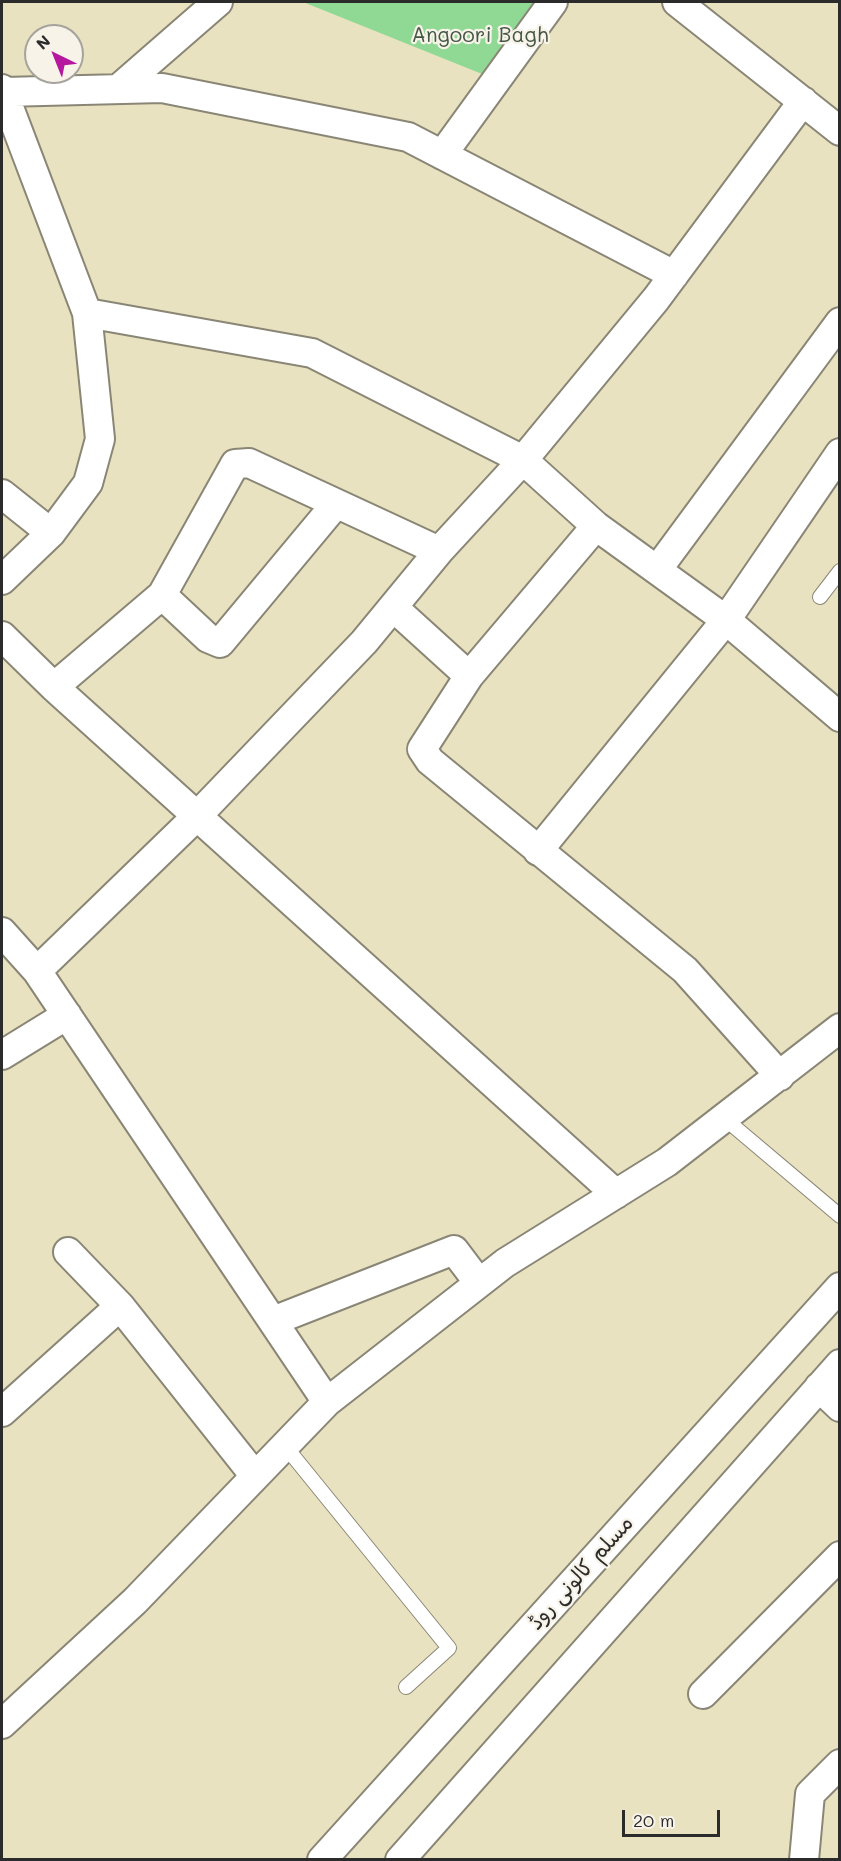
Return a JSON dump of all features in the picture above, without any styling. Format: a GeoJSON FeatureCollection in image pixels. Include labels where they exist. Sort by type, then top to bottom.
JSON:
{"type":"FeatureCollection","features":[{"type":"Feature","properties":{"kind":"street"},"geometry":{"type":"LineString","coordinates":[[118,89],[218,2]]}},
{"type":"Feature","properties":{"kind":"street"},"geometry":{"type":"LineString","coordinates":[[442,155],[554,2]]}},
{"type":"Feature","properties":{"kind":"street"},"geometry":{"type":"LineString","coordinates":[[677,2],[840,131]]}},
{"type":"Feature","properties":{"kind":"street"},"geometry":{"type":"LineString","coordinates":[[2,580],[51,533],[88,483],[100,439],[87,313],[3,90],[162,88],[408,137],[674,275]]}},
{"type":"Feature","properties":{"kind":"street"},"geometry":{"type":"LineString","coordinates":[[37,971],[197,816],[364,642],[438,551],[523,460],[674,275],[803,101]]}},
{"type":"Feature","properties":{"kind":"street"},"geometry":{"type":"LineString","coordinates":[[87,313],[312,353],[523,460],[596,526],[726,620],[840,717]]}},
{"type":"Feature","properties":{"kind":"street"},"geometry":{"type":"LineString","coordinates":[[657,570],[840,322]]}},
{"type":"Feature","properties":{"kind":"street"},"geometry":{"type":"LineString","coordinates":[[538,851],[726,620],[840,453]]}},
{"type":"Feature","properties":{"kind":"street"},"geometry":{"type":"LineString","coordinates":[[54,687],[162,595],[235,464],[249,463],[438,551]]}},
{"type":"Feature","properties":{"kind":"street"},"geometry":{"type":"LineString","coordinates":[[2,494],[51,533]]}},
{"type":"Feature","properties":{"kind":"street"},"geometry":{"type":"LineString","coordinates":[[162,595],[208,638],[220,643],[335,505]]}},
{"type":"Feature","properties":{"kind":"street"},"geometry":{"type":"LineString","coordinates":[[596,526],[469,676],[422,749],[430,761],[685,970],[780,1076]]}},
{"type":"Feature","properties":{"kind":"street"},"geometry":{"type":"LineString","coordinates":[[393,607],[469,676]]}},
{"type":"Feature","properties":{"kind":"street"},"geometry":{"type":"LineString","coordinates":[[2,636],[54,687],[616,1194]]}},
{"type":"Feature","properties":{"kind":"street"},"geometry":{"type":"LineString","coordinates":[[2,932],[37,971],[327,1402]]}},
{"type":"Feature","properties":{"kind":"street"},"geometry":{"type":"LineString","coordinates":[[2,1055],[67,1015]]}},
{"type":"Feature","properties":{"kind":"street"},"geometry":{"type":"LineString","coordinates":[[2,1724],[135,1601],[327,1402],[505,1263],[668,1162],[840,1029]]}},
{"type":"Feature","properties":{"kind":"street"},"geometry":{"type":"LineString","coordinates":[[273,1321],[454,1250],[479,1283]]}},
{"type":"Feature","properties":{"kind":"street"},"geometry":{"type":"LineString","coordinates":[[68,1252],[120,1306],[255,1476]]}},
{"type":"Feature","properties":{"kind":"street","name":"مسلم کالونی روڈ"},"geometry":{"type":"LineString","coordinates":[[322,1860],[840,1287]]}},
{"type":"Feature","properties":{"kind":"street"},"geometry":{"type":"LineString","coordinates":[[2,1412],[120,1306]]}},
{"type":"Feature","properties":{"kind":"street"},"geometry":{"type":"LineString","coordinates":[[400,1860],[840,1364]]}},
{"type":"Feature","properties":{"kind":"street"},"geometry":{"type":"LineString","coordinates":[[819,1387],[840,1407]]}},
{"type":"Feature","properties":{"kind":"street"},"geometry":{"type":"LineString","coordinates":[[703,1694],[840,1556]]}},
{"type":"Feature","properties":{"kind":"street"},"geometry":{"type":"LineString","coordinates":[[804,1860],[810,1794],[840,1764]]}},
{"type":"Feature","properties":{"kind":"lane"},"geometry":{"type":"LineString","coordinates":[[819,597],[840,571]]}},
{"type":"Feature","properties":{"kind":"lane"},"geometry":{"type":"LineString","coordinates":[[724,1118],[840,1216]]}},
{"type":"Feature","properties":{"kind":"lane"},"geometry":{"type":"LineString","coordinates":[[285,1446],[449,1648],[406,1687]]}},
{"type":"Feature","properties":{"kind":"green space","name":"Angoori Bagh"},"geometry":{"type":"Polygon","coordinates":[[[303,2],[553,2],[497,80],[303,2]]]}}]}
